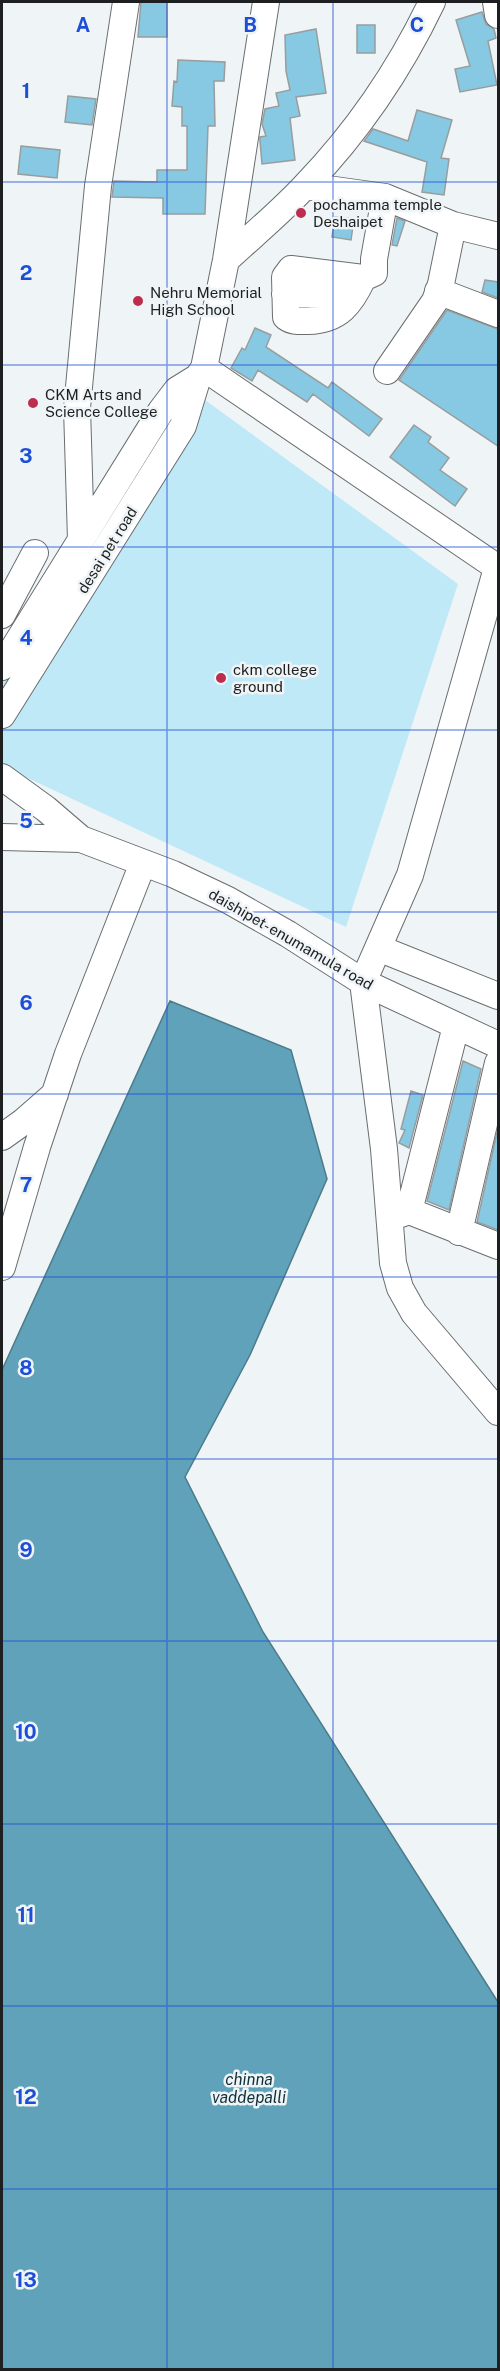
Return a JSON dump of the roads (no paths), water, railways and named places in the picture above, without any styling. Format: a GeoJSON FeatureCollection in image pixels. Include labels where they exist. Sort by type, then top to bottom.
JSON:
{"type":"FeatureCollection","features":[{"type":"Feature","properties":{"kind":"street"},"geometry":{"type":"LineString","coordinates":[[81,540],[77,408],[98,186],[126,2]]}},
{"type":"Feature","properties":{"kind":"street","name":"desai pet road"},"geometry":{"type":"LineString","coordinates":[[2,715],[183,426],[201,373],[226,260],[266,2]]}},
{"type":"Feature","properties":{"kind":"street"},"geometry":{"type":"LineString","coordinates":[[226,260],[306,186],[352,131],[387,86],[432,2]]}},
{"type":"Feature","properties":{"kind":"street"},"geometry":{"type":"LineString","coordinates":[[496,2],[498,15]]}},
{"type":"Feature","properties":{"kind":"street"},"geometry":{"type":"LineString","coordinates":[[306,186],[385,197],[453,225],[498,236]]}},
{"type":"Feature","properties":{"kind":"street"},"geometry":{"type":"LineString","coordinates":[[363,278],[353,298],[340,312],[334,295],[291,269],[285,277],[286,317],[291,321],[320,321],[334,295],[363,278],[374,273],[374,259],[385,197]]}},
{"type":"Feature","properties":{"kind":"street"},"geometry":{"type":"LineString","coordinates":[[387,371],[435,301],[453,225]]}},
{"type":"Feature","properties":{"kind":"street"},"geometry":{"type":"LineString","coordinates":[[438,291],[498,314]]}},
{"type":"Feature","properties":{"kind":"street"},"geometry":{"type":"LineString","coordinates":[[201,373],[498,568],[410,875],[363,982],[380,1109],[399,1215]]}},
{"type":"Feature","properties":{"kind":"street","name":"desai pet road"},"geometry":{"type":"LineString","coordinates":[[2,668],[161,411],[177,390],[201,373]]}},
{"type":"Feature","properties":{"kind":"street"},"geometry":{"type":"LineString","coordinates":[[2,615],[10,582],[35,553]]}},
{"type":"Feature","properties":{"kind":"street","name":"daishipet- enumamula road"},"geometry":{"type":"LineString","coordinates":[[2,777],[46,809],[81,839],[173,874],[228,900],[288,934],[363,982],[498,1045]]}},
{"type":"Feature","properties":{"kind":"street","name":"daishipet- enumamula road"},"geometry":{"type":"LineString","coordinates":[[2,837],[81,839]]}},
{"type":"Feature","properties":{"kind":"street"},"geometry":{"type":"LineString","coordinates":[[2,1267],[37,1147],[68,1054],[143,863]]}},
{"type":"Feature","properties":{"kind":"street"},"geometry":{"type":"LineString","coordinates":[[378,948],[498,996]]}},
{"type":"Feature","properties":{"kind":"street"},"geometry":{"type":"LineString","coordinates":[[456,1026],[399,1215],[393,1263],[400,1288],[414,1313],[498,1412]]}},
{"type":"Feature","properties":{"kind":"street"},"geometry":{"type":"LineString","coordinates":[[459,1232],[498,1063]]}},
{"type":"Feature","properties":{"kind":"street"},"geometry":{"type":"LineString","coordinates":[[2,1137],[23,1122],[56,1092]]}},
{"type":"Feature","properties":{"kind":"street"},"geometry":{"type":"LineString","coordinates":[[399,1215],[498,1246]]}},
{"type":"Feature","properties":{"kind":"water","name":"chinna vaddepalli"},"geometry":{"type":"Polygon","coordinates":[[[170,1001],[291,1050],[327,1179],[250,1355],[185,1477],[263,1632],[498,2002],[498,2369],[2,2369],[2,1370],[170,1001]]]}},
{"type":"Feature","properties":{"kind":"place","name":"pochamma temple Deshaipet"},"geometry":{"type":"Point","coordinates":[301,213]}},
{"type":"Feature","properties":{"kind":"place","name":"Nehru Memorial High School"},"geometry":{"type":"Point","coordinates":[138,301]}},
{"type":"Feature","properties":{"kind":"place","name":"CKM Arts and Science College"},"geometry":{"type":"Point","coordinates":[33,403]}},
{"type":"Feature","properties":{"kind":"place","name":"ckm college ground"},"geometry":{"type":"Point","coordinates":[221,678]}}]}
